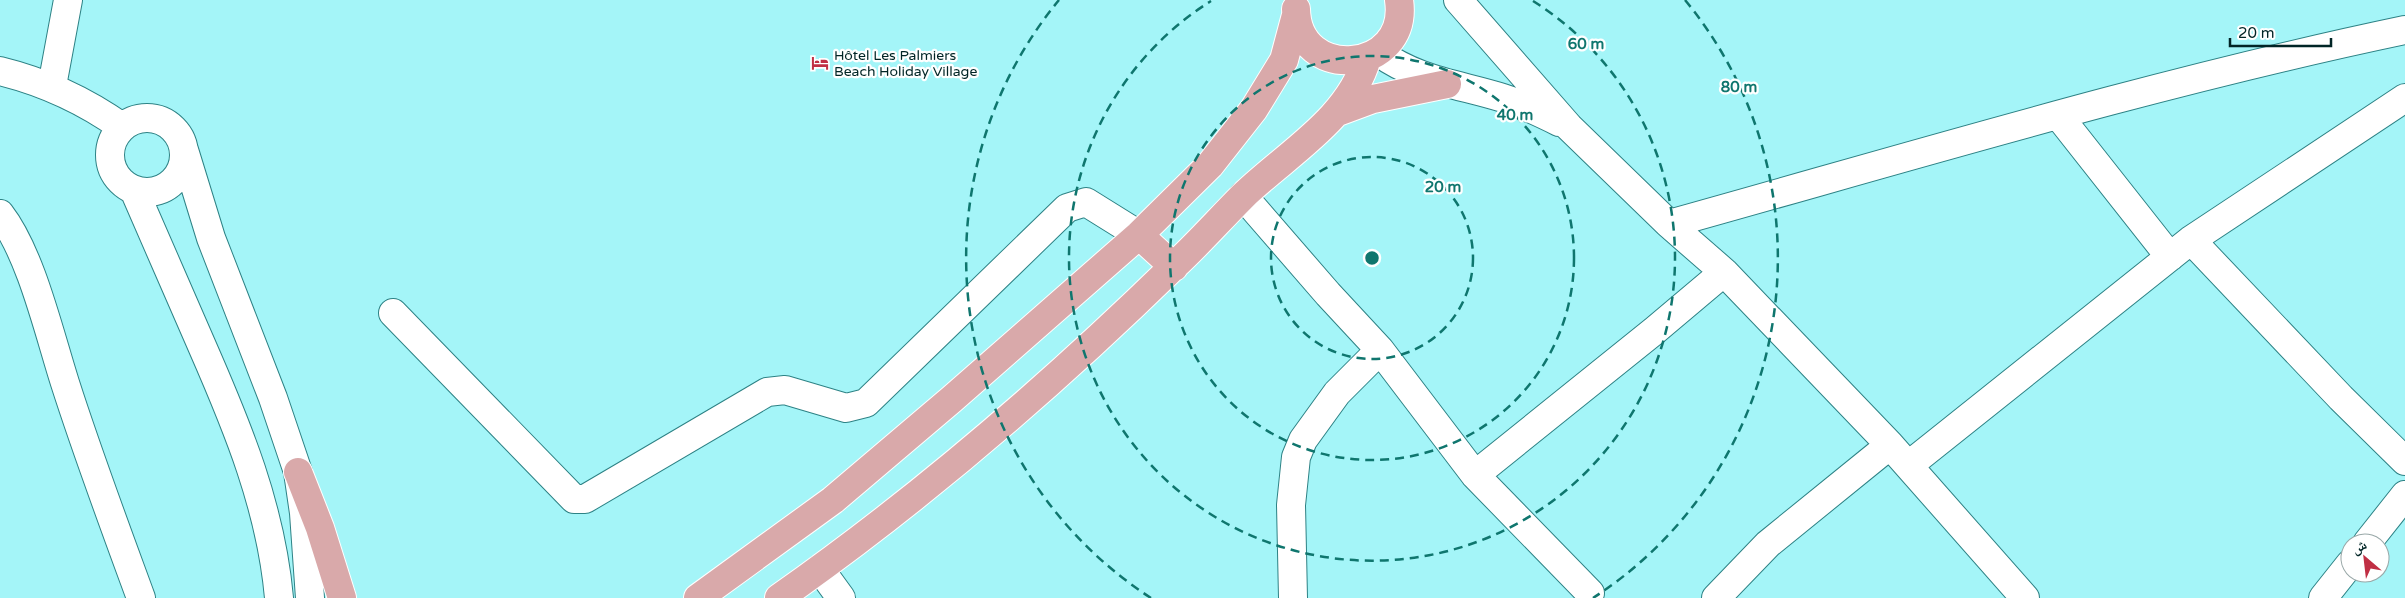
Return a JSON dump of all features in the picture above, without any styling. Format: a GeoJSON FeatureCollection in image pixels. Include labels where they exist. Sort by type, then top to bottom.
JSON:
{"type":"FeatureCollection","features":[{"type":"Feature","properties":{"kind":"main road"},"geometry":{"type":"LineString","coordinates":[[1296,8],[1300,30],[1308,44],[1321,54],[1335,60],[1351,61],[1372,55],[1390,40],[1397,26],[1400,10],[1399,0]]}},
{"type":"Feature","properties":{"kind":"main road"},"geometry":{"type":"LineString","coordinates":[[698,598],[833,500],[960,393],[1139,235],[1210,165],[1254,109],[1284,60],[1296,8]]}},
{"type":"Feature","properties":{"kind":"main road"},"geometry":{"type":"LineString","coordinates":[[779,598],[820,569],[956,464],[1174,267],[1243,196],[1338,112],[1362,76],[1372,55]]}},
{"type":"Feature","properties":{"kind":"main road"},"geometry":{"type":"LineString","coordinates":[[1338,112],[1373,99],[1447,84]]}},
{"type":"Feature","properties":{"kind":"main road"},"geometry":{"type":"LineString","coordinates":[[1139,235],[1174,267]]}},
{"type":"Feature","properties":{"kind":"main road"},"geometry":{"type":"LineString","coordinates":[[298,472],[320,528],[342,598]]}},
{"type":"Feature","properties":{"kind":"street"},"geometry":{"type":"LineString","coordinates":[[52,86],[68,0]]}},
{"type":"Feature","properties":{"kind":"street"},"geometry":{"type":"LineString","coordinates":[[1458,0],[1569,127],[1669,224],[1724,272],[1909,465],[2025,598]]}},
{"type":"Feature","properties":{"kind":"street"},"geometry":{"type":"LineString","coordinates":[[1669,224],[2058,115],[2321,48],[2405,30]]}},
{"type":"Feature","properties":{"kind":"street"},"geometry":{"type":"LineString","coordinates":[[1372,55],[1447,84],[1532,108],[1569,127]]}},
{"type":"Feature","properties":{"kind":"street"},"geometry":{"type":"LineString","coordinates":[[0,71],[52,86],[89,105],[122,127]]}},
{"type":"Feature","properties":{"kind":"street"},"geometry":{"type":"LineString","coordinates":[[1909,465],[2191,240],[2405,98]]}},
{"type":"Feature","properties":{"kind":"street"},"geometry":{"type":"LineString","coordinates":[[2058,115],[2170,257]]}},
{"type":"Feature","properties":{"kind":"street"},"geometry":{"type":"LineString","coordinates":[[184,150],[184,163],[179,175],[160,190],[146,192],[134,190],[123,184],[115,174],[110,162],[112,143],[122,127],[143,118],[166,122],[175,129],[184,150],[211,238],[274,398],[298,472],[304,513],[310,598]]}},
{"type":"Feature","properties":{"kind":"street"},"geometry":{"type":"LineString","coordinates":[[134,190],[226,400],[251,464],[267,520],[279,598]]}},
{"type":"Feature","properties":{"kind":"street"},"geometry":{"type":"LineString","coordinates":[[1243,196],[1328,294],[1380,350],[1475,475],[1590,593]]}},
{"type":"Feature","properties":{"kind":"street"},"geometry":{"type":"LineString","coordinates":[[393,314],[574,499],[585,499],[767,392],[785,390],[846,408],[866,403],[1067,208],[1086,202],[1139,235]]}},
{"type":"Feature","properties":{"kind":"street"},"geometry":{"type":"LineString","coordinates":[[0,214],[10,227],[31,278],[72,404],[141,598]]}},
{"type":"Feature","properties":{"kind":"street"},"geometry":{"type":"LineString","coordinates":[[2191,240],[2341,398],[2405,461]]}},
{"type":"Feature","properties":{"kind":"street"},"geometry":{"type":"LineString","coordinates":[[1475,475],[1724,272]]}},
{"type":"Feature","properties":{"kind":"street"},"geometry":{"type":"LineString","coordinates":[[1293,598],[1291,505],[1296,457],[1303,440],[1338,393],[1380,350]]}},
{"type":"Feature","properties":{"kind":"street"},"geometry":{"type":"LineString","coordinates":[[1716,598],[1768,544],[1890,445]]}},
{"type":"Feature","properties":{"kind":"street"},"geometry":{"type":"LineString","coordinates":[[2375,533],[2405,495]]}},
{"type":"Feature","properties":{"kind":"street"},"geometry":{"type":"LineString","coordinates":[[820,569],[841,598]]}},
{"type":"Feature","properties":{"kind":"street"},"geometry":{"type":"LineString","coordinates":[[2323,598],[2340,577]]}},
{"type":"Feature","properties":{"kind":"place","name":"Hôtel Les Palmiers Beach Holiday Village"},"geometry":{"type":"Point","coordinates":[820,63]}}]}
